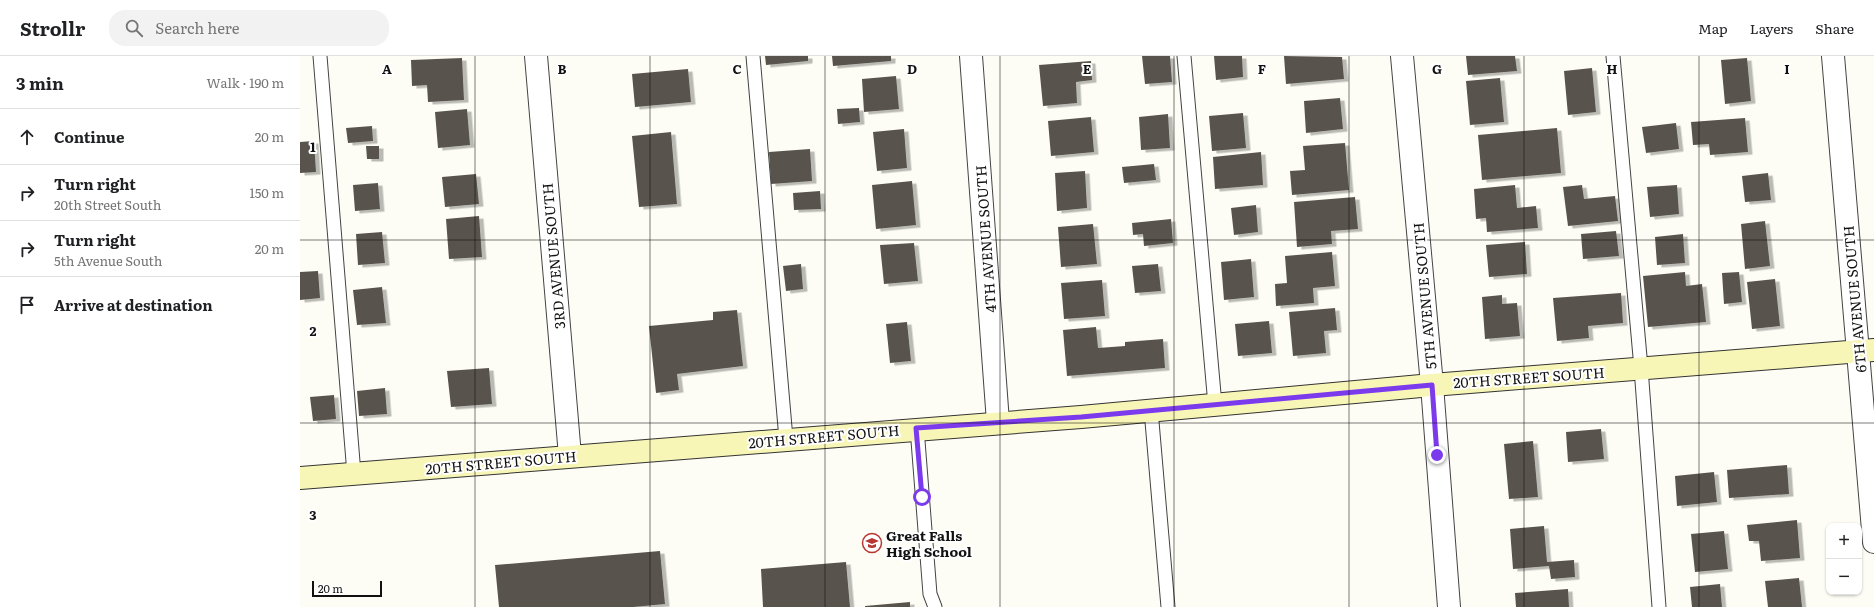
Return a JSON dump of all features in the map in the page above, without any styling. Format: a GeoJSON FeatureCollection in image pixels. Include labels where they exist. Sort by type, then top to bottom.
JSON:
{"type":"FeatureCollection","features":[{"type":"Feature","properties":{"kind":"street","name":"3RD AVENUE SOUTH"},"geometry":{"type":"LineString","coordinates":[[536,56],[570,456]]}},
{"type":"Feature","properties":{"kind":"street","name":"4TH AVENUE SOUTH"},"geometry":{"type":"LineString","coordinates":[[971,56],[998,422]]}},
{"type":"Feature","properties":{"kind":"street","name":"5TH AVENUE SOUTH"},"geometry":{"type":"LineString","coordinates":[[1402,56],[1432,385],[1449,607]]}},
{"type":"Feature","properties":{"kind":"street","name":"6TH AVENUE SOUTH"},"geometry":{"type":"LineString","coordinates":[[1834,56],[1866,351],[1874,542]]}},
{"type":"Feature","properties":{"kind":"street","name":"20TH STREET SOUTH"},"geometry":{"type":"LineString","coordinates":[[300,478],[1215,405],[1641,368],[1866,351]]}},
{"type":"Feature","properties":{"kind":"lane"},"geometry":{"type":"LineString","coordinates":[[320,56],[354,474]]}},
{"type":"Feature","properties":{"kind":"lane"},"geometry":{"type":"LineString","coordinates":[[753,56],[786,439]]}},
{"type":"Feature","properties":{"kind":"lane"},"geometry":{"type":"LineString","coordinates":[[1184,56],[1215,405]]}},
{"type":"Feature","properties":{"kind":"lane"},"geometry":{"type":"LineString","coordinates":[[1613,56],[1641,368],[1659,607]]}},
{"type":"Feature","properties":{"kind":"lane"},"geometry":{"type":"LineString","coordinates":[[1152,410],[1168,607]]}},
{"type":"Feature","properties":{"kind":"lane"},"geometry":{"type":"LineString","coordinates":[[916,428],[930,594],[935,607]]}},
{"type":"Feature","properties":{"kind":"building"},"geometry":{"type":"Polygon","coordinates":[[[765,56],[808,56],[808,61],[766,65],[765,56]]]}},
{"type":"Feature","properties":{"kind":"building"},"geometry":{"type":"Polygon","coordinates":[[[832,56],[891,56],[891,61],[833,66],[832,56]]]}},
{"type":"Feature","properties":{"kind":"building"},"geometry":{"type":"Polygon","coordinates":[[[1142,56],[1170,56],[1172,82],[1145,84],[1142,56]]]}},
{"type":"Feature","properties":{"kind":"building"},"geometry":{"type":"Polygon","coordinates":[[[1214,56],[1242,56],[1243,77],[1216,80],[1214,56]]]}},
{"type":"Feature","properties":{"kind":"building"},"geometry":{"type":"Polygon","coordinates":[[[1284,56],[1342,57],[1344,79],[1286,84],[1284,56]]]}},
{"type":"Feature","properties":{"kind":"building"},"geometry":{"type":"Polygon","coordinates":[[[1466,56],[1515,56],[1517,71],[1468,75],[1466,56]]]}},
{"type":"Feature","properties":{"kind":"building"},"geometry":{"type":"Polygon","coordinates":[[[462,58],[464,100],[428,102],[427,85],[412,86],[411,60],[462,58]]]}},
{"type":"Feature","properties":{"kind":"building"},"geometry":{"type":"Polygon","coordinates":[[[1747,58],[1751,101],[1725,104],[1721,60],[1747,58]]]}},
{"type":"Feature","properties":{"kind":"building"},"geometry":{"type":"Polygon","coordinates":[[[1091,61],[1092,80],[1076,82],[1077,103],[1043,106],[1039,65],[1091,61]]]}},
{"type":"Feature","properties":{"kind":"building"},"geometry":{"type":"Polygon","coordinates":[[[1592,68],[1596,112],[1568,115],[1564,71],[1592,68]]]}},
{"type":"Feature","properties":{"kind":"building"},"geometry":{"type":"Polygon","coordinates":[[[688,69],[691,102],[635,107],[632,74],[688,69]]]}},
{"type":"Feature","properties":{"kind":"building"},"geometry":{"type":"Polygon","coordinates":[[[896,76],[899,109],[864,112],[862,79],[896,76]]]}},
{"type":"Feature","properties":{"kind":"building"},"geometry":{"type":"Polygon","coordinates":[[[1500,78],[1504,122],[1470,125],[1466,81],[1500,78]]]}},
{"type":"Feature","properties":{"kind":"building"},"geometry":{"type":"Polygon","coordinates":[[[1340,98],[1343,129],[1306,133],[1304,101],[1340,98]]]}},
{"type":"Feature","properties":{"kind":"building"},"geometry":{"type":"Polygon","coordinates":[[[859,108],[860,122],[838,124],[837,109],[859,108]]]}},
{"type":"Feature","properties":{"kind":"building"},"geometry":{"type":"Polygon","coordinates":[[[467,109],[470,145],[438,148],[435,112],[467,109]]]}},
{"type":"Feature","properties":{"kind":"building"},"geometry":{"type":"Polygon","coordinates":[[[1243,113],[1246,148],[1212,151],[1209,116],[1243,113]]]}},
{"type":"Feature","properties":{"kind":"building"},"geometry":{"type":"Polygon","coordinates":[[[1168,114],[1170,148],[1141,150],[1139,117],[1168,114]]]}},
{"type":"Feature","properties":{"kind":"building"},"geometry":{"type":"Polygon","coordinates":[[[1091,117],[1094,152],[1051,156],[1048,121],[1091,117]]]}},
{"type":"Feature","properties":{"kind":"building"},"geometry":{"type":"Polygon","coordinates":[[[1745,118],[1748,152],[1710,155],[1709,144],[1693,145],[1691,122],[1745,118]]]}},
{"type":"Feature","properties":{"kind":"building"},"geometry":{"type":"Polygon","coordinates":[[[1676,123],[1679,149],[1646,153],[1642,127],[1676,123]]]}},
{"type":"Feature","properties":{"kind":"building"},"geometry":{"type":"Polygon","coordinates":[[[372,126],[373,141],[348,143],[346,128],[372,126]]]}},
{"type":"Feature","properties":{"kind":"building"},"geometry":{"type":"Polygon","coordinates":[[[1557,128],[1561,173],[1482,180],[1478,135],[1557,128]]]}},
{"type":"Feature","properties":{"kind":"building"},"geometry":{"type":"Polygon","coordinates":[[[904,129],[907,168],[877,171],[873,132],[904,129]]]}},
{"type":"Feature","properties":{"kind":"building"},"geometry":{"type":"Polygon","coordinates":[[[671,132],[677,204],[639,207],[632,136],[671,132]]]}},
{"type":"Feature","properties":{"kind":"building"},"geometry":{"type":"Polygon","coordinates":[[[314,141],[316,172],[300,173],[300,142],[314,141]]]}},
{"type":"Feature","properties":{"kind":"building"},"geometry":{"type":"Polygon","coordinates":[[[1345,143],[1349,190],[1292,195],[1290,171],[1305,170],[1303,146],[1345,143]]]}},
{"type":"Feature","properties":{"kind":"building"},"geometry":{"type":"Polygon","coordinates":[[[366,146],[379,146],[379,159],[367,159],[366,146]]]}},
{"type":"Feature","properties":{"kind":"building"},"geometry":{"type":"Polygon","coordinates":[[[810,149],[812,181],[771,184],[769,152],[810,149]]]}},
{"type":"Feature","properties":{"kind":"building"},"geometry":{"type":"Polygon","coordinates":[[[1261,152],[1263,185],[1215,189],[1213,157],[1261,152]]]}},
{"type":"Feature","properties":{"kind":"building"},"geometry":{"type":"Polygon","coordinates":[[[1154,164],[1156,180],[1124,183],[1122,167],[1154,164]]]}},
{"type":"Feature","properties":{"kind":"building"},"geometry":{"type":"Polygon","coordinates":[[[1085,171],[1087,208],[1057,211],[1055,173],[1085,171]]]}},
{"type":"Feature","properties":{"kind":"building"},"geometry":{"type":"Polygon","coordinates":[[[1768,173],[1771,200],[1745,202],[1742,176],[1768,173]]]}},
{"type":"Feature","properties":{"kind":"building"},"geometry":{"type":"Polygon","coordinates":[[[476,174],[479,204],[445,207],[442,177],[476,174]]]}},
{"type":"Feature","properties":{"kind":"building"},"geometry":{"type":"Polygon","coordinates":[[[912,181],[916,225],[876,229],[872,185],[912,181]]]}},
{"type":"Feature","properties":{"kind":"building"},"geometry":{"type":"Polygon","coordinates":[[[378,183],[380,209],[355,211],[353,185],[378,183]]]}},
{"type":"Feature","properties":{"kind":"building"},"geometry":{"type":"Polygon","coordinates":[[[1515,185],[1517,208],[1536,206],[1538,228],[1487,232],[1486,218],[1476,219],[1474,189],[1515,185]]]}},
{"type":"Feature","properties":{"kind":"building"},"geometry":{"type":"Polygon","coordinates":[[[1582,185],[1584,199],[1615,196],[1618,221],[1568,226],[1563,187],[1582,185]]]}},
{"type":"Feature","properties":{"kind":"building"},"geometry":{"type":"Polygon","coordinates":[[[1677,185],[1679,214],[1650,217],[1647,187],[1677,185]]]}},
{"type":"Feature","properties":{"kind":"building"},"geometry":{"type":"Polygon","coordinates":[[[820,191],[821,209],[794,210],[793,193],[820,191]]]}},
{"type":"Feature","properties":{"kind":"building"},"geometry":{"type":"Polygon","coordinates":[[[1355,197],[1358,229],[1331,231],[1332,244],[1297,247],[1294,202],[1355,197]]]}},
{"type":"Feature","properties":{"kind":"building"},"geometry":{"type":"Polygon","coordinates":[[[1256,205],[1258,232],[1234,235],[1231,208],[1256,205]]]}},
{"type":"Feature","properties":{"kind":"building"},"geometry":{"type":"Polygon","coordinates":[[[479,216],[482,257],[449,259],[446,219],[479,216]]]}},
{"type":"Feature","properties":{"kind":"building"},"geometry":{"type":"Polygon","coordinates":[[[1171,219],[1173,243],[1144,246],[1143,234],[1133,235],[1132,223],[1171,219]]]}},
{"type":"Feature","properties":{"kind":"building"},"geometry":{"type":"Polygon","coordinates":[[[1765,221],[1770,266],[1745,269],[1741,224],[1765,221]]]}},
{"type":"Feature","properties":{"kind":"building"},"geometry":{"type":"Polygon","coordinates":[[[1093,224],[1097,264],[1061,267],[1058,227],[1093,224]]]}},
{"type":"Feature","properties":{"kind":"building"},"geometry":{"type":"Polygon","coordinates":[[[1616,231],[1619,256],[1583,259],[1581,234],[1616,231]]]}},
{"type":"Feature","properties":{"kind":"building"},"geometry":{"type":"Polygon","coordinates":[[[382,232],[385,263],[358,265],[356,234],[382,232]]]}},
{"type":"Feature","properties":{"kind":"building"},"geometry":{"type":"Polygon","coordinates":[[[1683,234],[1685,263],[1657,265],[1655,237],[1683,234]]]}},
{"type":"Feature","properties":{"kind":"building"},"geometry":{"type":"Polygon","coordinates":[[[1525,242],[1527,274],[1489,277],[1486,245],[1525,242]]]}},
{"type":"Feature","properties":{"kind":"building"},"geometry":{"type":"Polygon","coordinates":[[[914,243],[918,281],[884,284],[880,245],[914,243]]]}},
{"type":"Feature","properties":{"kind":"building"},"geometry":{"type":"Polygon","coordinates":[[[1332,252],[1335,286],[1313,288],[1314,303],[1276,306],[1275,284],[1287,283],[1285,256],[1332,252]]]}},
{"type":"Feature","properties":{"kind":"building"},"geometry":{"type":"Polygon","coordinates":[[[1251,259],[1254,297],[1224,300],[1221,262],[1251,259]]]}},
{"type":"Feature","properties":{"kind":"building"},"geometry":{"type":"Polygon","coordinates":[[[801,264],[803,289],[786,291],[783,266],[801,264]]]}},
{"type":"Feature","properties":{"kind":"building"},"geometry":{"type":"Polygon","coordinates":[[[1158,264],[1161,291],[1135,293],[1132,266],[1158,264]]]}},
{"type":"Feature","properties":{"kind":"building"},"geometry":{"type":"Polygon","coordinates":[[[318,271],[320,298],[300,300],[300,272],[318,271]]]}},
{"type":"Feature","properties":{"kind":"building"},"geometry":{"type":"Polygon","coordinates":[[[1685,272],[1686,286],[1702,284],[1706,322],[1648,327],[1643,276],[1685,272]]]}},
{"type":"Feature","properties":{"kind":"building"},"geometry":{"type":"Polygon","coordinates":[[[1739,272],[1742,302],[1724,304],[1722,273],[1739,272]]]}},
{"type":"Feature","properties":{"kind":"building"},"geometry":{"type":"Polygon","coordinates":[[[1775,279],[1780,326],[1752,329],[1747,282],[1775,279]]]}},
{"type":"Feature","properties":{"kind":"building"},"geometry":{"type":"Polygon","coordinates":[[[1102,280],[1105,316],[1064,319],[1061,283],[1102,280]]]}},
{"type":"Feature","properties":{"kind":"building"},"geometry":{"type":"Polygon","coordinates":[[[382,287],[386,323],[357,325],[353,290],[382,287]]]}},
{"type":"Feature","properties":{"kind":"building"},"geometry":{"type":"Polygon","coordinates":[[[1621,293],[1623,323],[1588,326],[1589,338],[1557,341],[1553,298],[1621,293]]]}},
{"type":"Feature","properties":{"kind":"building"},"geometry":{"type":"Polygon","coordinates":[[[1502,295],[1502,304],[1517,303],[1520,336],[1485,339],[1482,297],[1502,295]]]}},
{"type":"Feature","properties":{"kind":"building"},"geometry":{"type":"Polygon","coordinates":[[[1335,308],[1337,330],[1324,331],[1326,353],[1293,356],[1289,312],[1335,308]]]}},
{"type":"Feature","properties":{"kind":"building"},"geometry":{"type":"Polygon","coordinates":[[[737,310],[743,366],[677,374],[679,390],[656,393],[649,326],[713,320],[713,312],[737,310]]]}},
{"type":"Feature","properties":{"kind":"building"},"geometry":{"type":"Polygon","coordinates":[[[1269,321],[1272,353],[1238,356],[1235,324],[1269,321]]]}},
{"type":"Feature","properties":{"kind":"building"},"geometry":{"type":"Polygon","coordinates":[[[907,322],[911,361],[890,363],[886,324],[907,322]]]}},
{"type":"Feature","properties":{"kind":"building"},"geometry":{"type":"Polygon","coordinates":[[[1096,327],[1098,348],[1125,346],[1125,342],[1163,339],[1165,368],[1067,376],[1063,330],[1096,327]]]}},
{"type":"Feature","properties":{"kind":"building"},"geometry":{"type":"Polygon","coordinates":[[[489,368],[492,404],[451,407],[447,371],[489,368]]]}},
{"type":"Feature","properties":{"kind":"building"},"geometry":{"type":"Polygon","coordinates":[[[385,388],[387,414],[359,416],[357,391],[385,388]]]}},
{"type":"Feature","properties":{"kind":"building"},"geometry":{"type":"Polygon","coordinates":[[[334,395],[336,419],[313,421],[310,397],[334,395]]]}},
{"type":"Feature","properties":{"kind":"building"},"geometry":{"type":"Polygon","coordinates":[[[1601,429],[1604,459],[1568,462],[1566,432],[1601,429]]]}},
{"type":"Feature","properties":{"kind":"building"},"geometry":{"type":"Polygon","coordinates":[[[1533,441],[1538,497],[1509,499],[1504,444],[1533,441]]]}},
{"type":"Feature","properties":{"kind":"building"},"geometry":{"type":"Polygon","coordinates":[[[1787,465],[1789,494],[1729,498],[1727,470],[1787,465]]]}},
{"type":"Feature","properties":{"kind":"building"},"geometry":{"type":"Polygon","coordinates":[[[1714,472],[1717,502],[1677,506],[1675,476],[1714,472]]]}},
{"type":"Feature","properties":{"kind":"building"},"geometry":{"type":"Polygon","coordinates":[[[1797,520],[1800,558],[1761,561],[1759,541],[1749,541],[1747,525],[1797,520]]]}},
{"type":"Feature","properties":{"kind":"building"},"geometry":{"type":"Polygon","coordinates":[[[1544,526],[1547,562],[1574,560],[1575,577],[1551,579],[1549,566],[1513,569],[1510,529],[1544,526]]]}},
{"type":"Feature","properties":{"kind":"building"},"geometry":{"type":"Polygon","coordinates":[[[1724,531],[1728,569],[1695,572],[1691,534],[1724,531]]]}},
{"type":"Feature","properties":{"kind":"building"},"geometry":{"type":"Polygon","coordinates":[[[660,551],[665,604],[633,607],[499,607],[495,565],[660,551]]]}},
{"type":"Feature","properties":{"kind":"building"},"geometry":{"type":"Polygon","coordinates":[[[846,562],[850,607],[763,607],[761,569],[846,562]]]}},
{"type":"Feature","properties":{"kind":"building"},"geometry":{"type":"Polygon","coordinates":[[[1799,578],[1802,607],[1768,607],[1765,581],[1799,578]]]}},
{"type":"Feature","properties":{"kind":"building"},"geometry":{"type":"Polygon","coordinates":[[[1720,584],[1722,607],[1692,607],[1690,587],[1720,584]]]}},
{"type":"Feature","properties":{"kind":"building"},"geometry":{"type":"Polygon","coordinates":[[[1568,589],[1569,607],[1516,607],[1515,593],[1568,589]]]}},
{"type":"Feature","properties":{"kind":"building"},"geometry":{"type":"Polygon","coordinates":[[[910,602],[910,607],[865,607],[865,606],[910,602]]]}},
{"type":"Feature","properties":{"kind":"place","name":"Great Falls High School"},"geometry":{"type":"Point","coordinates":[872,543]}},
{"type":"Feature","properties":{"kind":"route"},"geometry":{"type":"LineString","coordinates":[[922,497],[916,428],[1081,417],[1432,385],[1437,455]]}}]}
